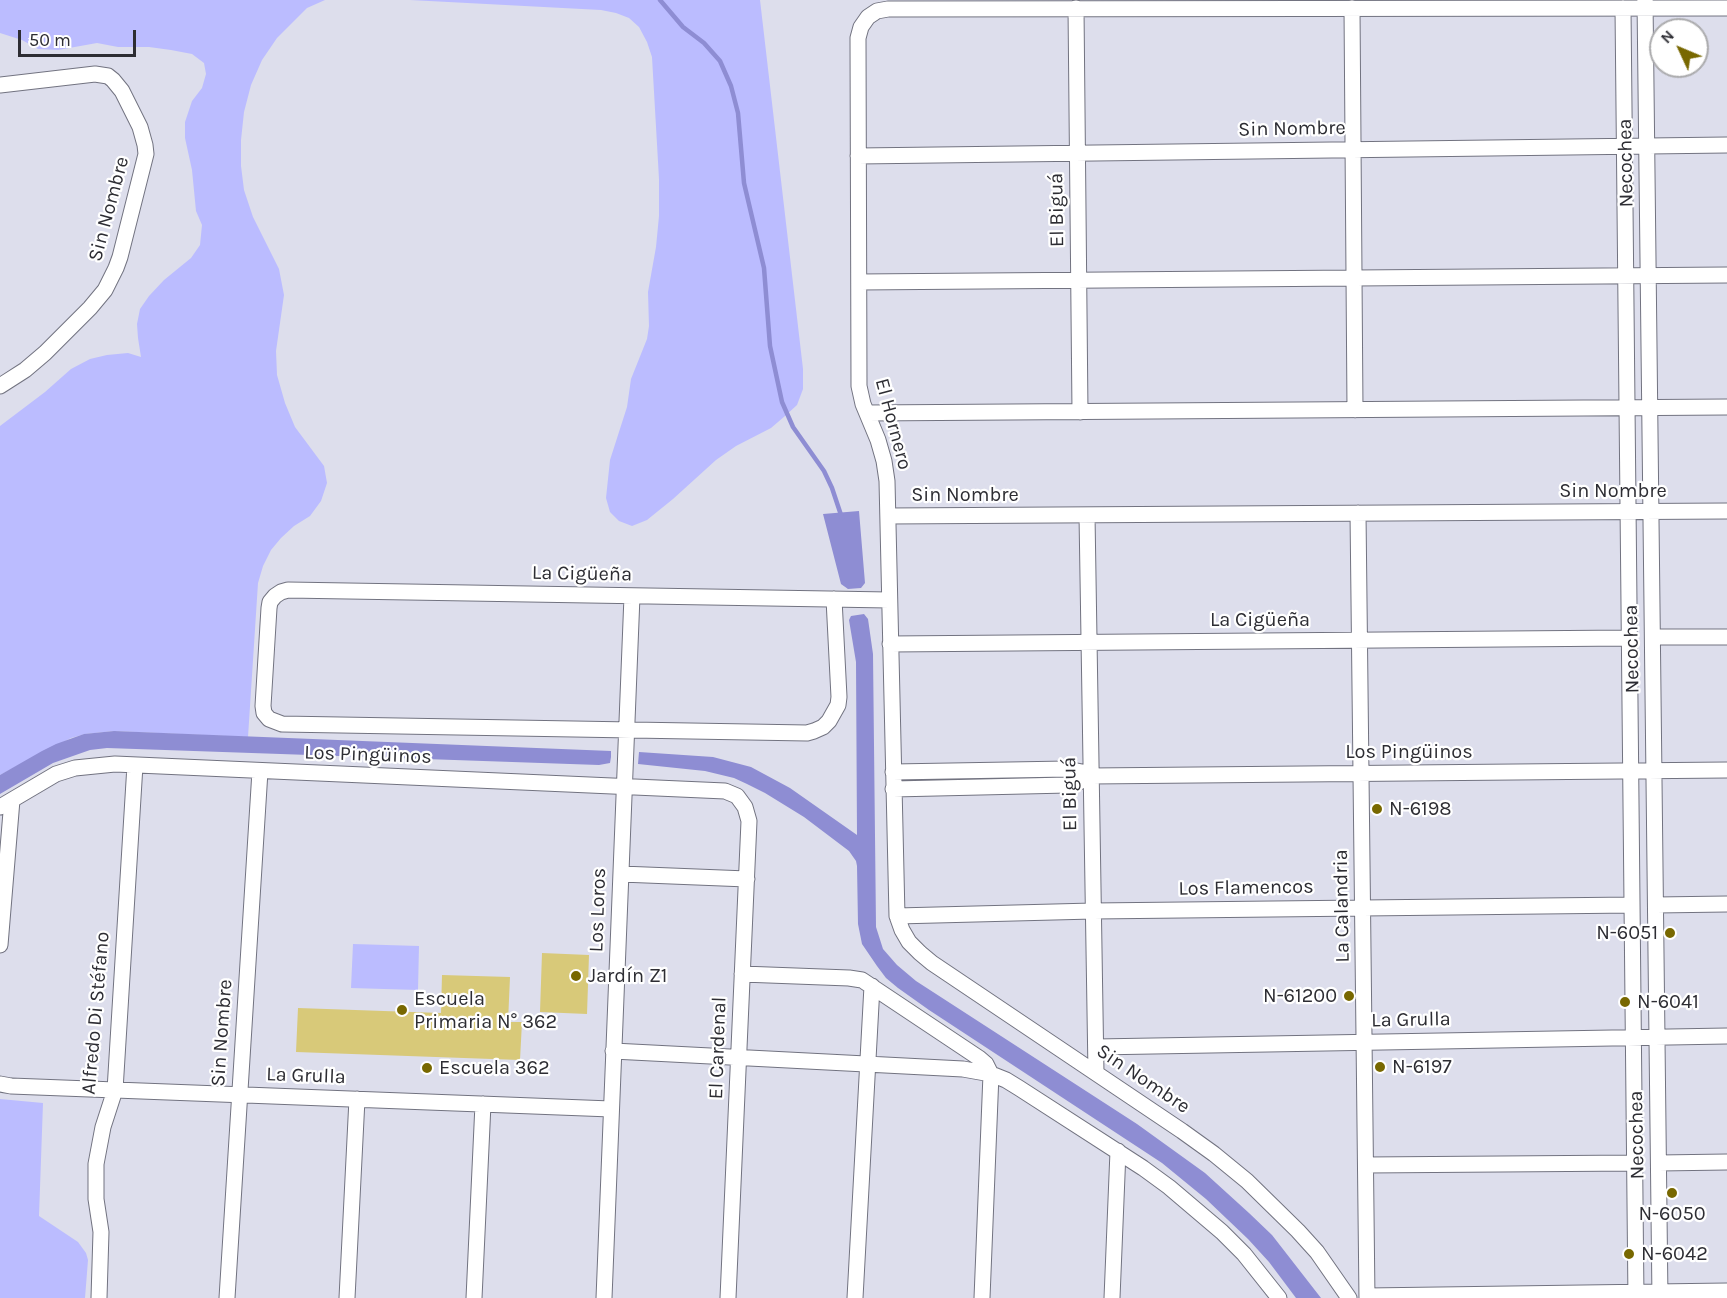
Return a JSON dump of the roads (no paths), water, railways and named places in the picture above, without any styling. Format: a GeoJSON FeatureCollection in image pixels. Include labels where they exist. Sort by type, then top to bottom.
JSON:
{"type":"FeatureCollection","features":[{"type":"Feature","properties":{"kind":"street"},"geometry":{"type":"LineString","coordinates":[[1076,8],[1623,8],[1646,4],[1727,8]]}},
{"type":"Feature","properties":{"kind":"street","name":"Necochea"},"geometry":{"type":"LineString","coordinates":[[1646,4],[1660,1295]]}},
{"type":"Feature","properties":{"kind":"street","name":"El Hornero"},"geometry":{"type":"LineString","coordinates":[[897,916],[887,481],[878,440],[859,386],[858,38],[861,27],[868,17],[888,9],[1076,8]]}},
{"type":"Feature","properties":{"kind":"street","name":"El Biguá"},"geometry":{"type":"LineString","coordinates":[[1076,8],[1080,412]]}},
{"type":"Feature","properties":{"kind":"street"},"geometry":{"type":"LineString","coordinates":[[1352,8],[1355,410]]}},
{"type":"Feature","properties":{"kind":"street","name":"Necochea"},"geometry":{"type":"LineString","coordinates":[[1623,8],[1636,1295]]}},
{"type":"Feature","properties":{"kind":"street","name":"Sin Nombre"},"geometry":{"type":"LineString","coordinates":[[0,85],[95,74],[108,76],[122,91],[140,127],[146,154],[120,257],[105,290],[45,353],[25,370],[0,386]]}},
{"type":"Feature","properties":{"kind":"street","name":"Sin Nombre"},"geometry":{"type":"LineString","coordinates":[[858,156],[1727,145]]}},
{"type":"Feature","properties":{"kind":"street"},"geometry":{"type":"LineString","coordinates":[[859,282],[1727,275]]}},
{"type":"Feature","properties":{"kind":"street"},"geometry":{"type":"LineString","coordinates":[[867,413],[1727,407]]}},
{"type":"Feature","properties":{"kind":"street","name":"Sin Nombre"},"geometry":{"type":"LineString","coordinates":[[888,516],[1727,511]]}},
{"type":"Feature","properties":{"kind":"street","name":"La Calandria"},"geometry":{"type":"LineString","coordinates":[[1358,513],[1367,1297]]}},
{"type":"Feature","properties":{"kind":"street","name":"El Biguá"},"geometry":{"type":"LineString","coordinates":[[1087,515],[1096,1073]]}},
{"type":"Feature","properties":{"kind":"street","name":"La Cigüeña"},"geometry":{"type":"LineString","coordinates":[[269,719],[264,713],[263,705],[268,608],[275,596],[288,590],[889,600]]}},
{"type":"Feature","properties":{"kind":"street","name":"Los Loros"},"geometry":{"type":"LineString","coordinates":[[604,1298],[632,596]]}},
{"type":"Feature","properties":{"kind":"street","name":"Los Pingüinos"},"geometry":{"type":"LineString","coordinates":[[269,719],[282,724],[807,733],[823,728],[829,722],[835,714],[839,697],[834,599]]}},
{"type":"Feature","properties":{"kind":"street"},"geometry":{"type":"LineString","coordinates":[[1653,638],[1727,637]]}},
{"type":"Feature","properties":{"kind":"street","name":"La Cigüeña"},"geometry":{"type":"LineString","coordinates":[[890,644],[1629,638]]}},
{"type":"Feature","properties":{"kind":"street","name":"Los Pingüinos"},"geometry":{"type":"LineString","coordinates":[[6,803],[56,774],[94,765],[725,791],[742,801]]}},
{"type":"Feature","properties":{"kind":"street","name":"Alfredo Di Stéfano"},"geometry":{"type":"LineString","coordinates":[[99,1298],[101,1232],[96,1199],[96,1164],[103,1127],[115,1090],[135,765]]}},
{"type":"Feature","properties":{"kind":"street","name":"Los Pingüinos"},"geometry":{"type":"LineString","coordinates":[[893,772],[1067,769],[1091,776],[1727,770]]}},
{"type":"Feature","properties":{"kind":"street","name":"Sin Nombre"},"geometry":{"type":"LineString","coordinates":[[227,1298],[260,771]]}},
{"type":"Feature","properties":{"kind":"street","name":"Los Pingüinos"},"geometry":{"type":"LineString","coordinates":[[893,789],[1068,785],[1091,776]]}},
{"type":"Feature","properties":{"kind":"street","name":"El Cardenal"},"geometry":{"type":"LineString","coordinates":[[728,1298],[749,821],[742,801]]}},
{"type":"Feature","properties":{"kind":"street"},"geometry":{"type":"LineString","coordinates":[[0,945],[6,803]]}},
{"type":"Feature","properties":{"kind":"street"},"geometry":{"type":"LineString","coordinates":[[621,874],[747,879]]}},
{"type":"Feature","properties":{"kind":"street"},"geometry":{"type":"LineString","coordinates":[[1656,905],[1727,904]]}},
{"type":"Feature","properties":{"kind":"street","name":"Los Flamencos"},"geometry":{"type":"LineString","coordinates":[[897,916],[1094,911],[1632,905]]}},
{"type":"Feature","properties":{"kind":"street","name":"Sin Nombre"},"geometry":{"type":"LineString","coordinates":[[897,916],[909,942],[920,953],[1214,1154],[1247,1180],[1305,1238],[1349,1298]]}},
{"type":"Feature","properties":{"kind":"street"},"geometry":{"type":"LineString","coordinates":[[742,974],[861,980],[986,1064],[991,1074],[982,1298]]}},
{"type":"Feature","properties":{"kind":"street"},"geometry":{"type":"LineString","coordinates":[[855,1298],[872,986]]}},
{"type":"Feature","properties":{"kind":"street","name":"La Grulla"},"geometry":{"type":"LineString","coordinates":[[1096,1047],[1727,1036]]}},
{"type":"Feature","properties":{"kind":"street"},"geometry":{"type":"LineString","coordinates":[[613,1051],[963,1069],[991,1074],[1019,1088],[1118,1151],[1169,1187],[1244,1254],[1279,1298]]}},
{"type":"Feature","properties":{"kind":"street","name":"La Grulla"},"geometry":{"type":"LineString","coordinates":[[0,1084],[611,1109]]}},
{"type":"Feature","properties":{"kind":"street"},"geometry":{"type":"LineString","coordinates":[[347,1298],[357,1099]]}},
{"type":"Feature","properties":{"kind":"street"},"geometry":{"type":"LineString","coordinates":[[474,1298],[483,1104]]}},
{"type":"Feature","properties":{"kind":"street"},"geometry":{"type":"LineString","coordinates":[[1112,1298],[1118,1151]]}},
{"type":"Feature","properties":{"kind":"street"},"geometry":{"type":"LineString","coordinates":[[1659,1163],[1727,1162]]}},
{"type":"Feature","properties":{"kind":"street"},"geometry":{"type":"LineString","coordinates":[[1366,1165],[1635,1163]]}},
{"type":"Feature","properties":{"kind":"street"},"geometry":{"type":"LineString","coordinates":[[1367,1297],[1660,1295],[1727,1291]]}},
{"type":"Feature","properties":{"kind":"waterway"},"geometry":{"type":"LineString","coordinates":[[660,0],[683,27],[704,43],[720,61],[731,86],[738,113],[744,183],[764,268],[770,346],[782,402],[793,427],[824,471],[842,518]]}},
{"type":"Feature","properties":{"kind":"place","name":"N-6198"},"geometry":{"type":"Point","coordinates":[1377,809]}},
{"type":"Feature","properties":{"kind":"place","name":"N-6051"},"geometry":{"type":"Point","coordinates":[1670,933]}},
{"type":"Feature","properties":{"kind":"place","name":"Jardín Z1"},"geometry":{"type":"Point","coordinates":[576,976]}},
{"type":"Feature","properties":{"kind":"place","name":"N-61200"},"geometry":{"type":"Point","coordinates":[1349,996]}},
{"type":"Feature","properties":{"kind":"place","name":"N-6041"},"geometry":{"type":"Point","coordinates":[1625,1002]}},
{"type":"Feature","properties":{"kind":"place","name":"Escuela Primaria N° 362"},"geometry":{"type":"Point","coordinates":[402,1010]}},
{"type":"Feature","properties":{"kind":"place","name":"N-6197"},"geometry":{"type":"Point","coordinates":[1380,1067]}},
{"type":"Feature","properties":{"kind":"place","name":"Escuela 362"},"geometry":{"type":"Point","coordinates":[427,1068]}},
{"type":"Feature","properties":{"kind":"place","name":"N-6050"},"geometry":{"type":"Point","coordinates":[1672,1193]}},
{"type":"Feature","properties":{"kind":"place","name":"N-6042"},"geometry":{"type":"Point","coordinates":[1629,1254]}}]}
